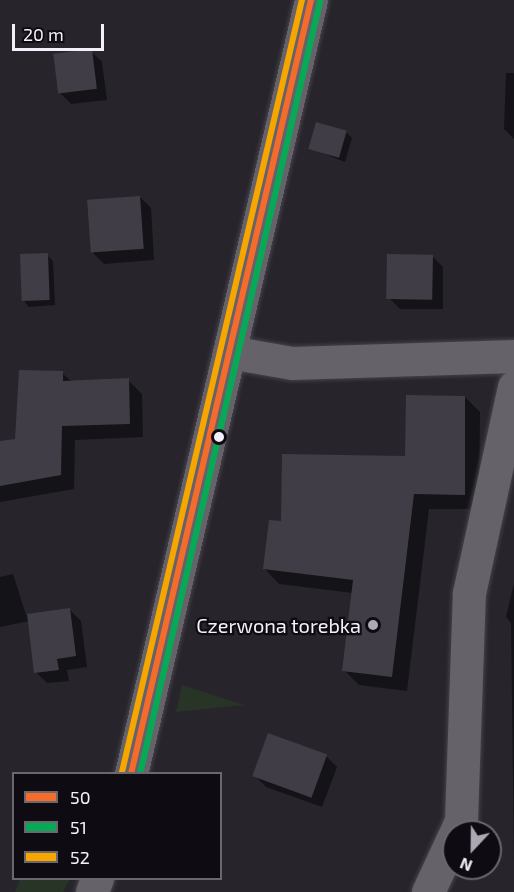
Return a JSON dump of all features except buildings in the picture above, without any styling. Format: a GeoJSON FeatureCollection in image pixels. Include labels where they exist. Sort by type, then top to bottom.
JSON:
{"type":"FeatureCollection","features":[{"type":"Feature","properties":{"kind":"street"},"geometry":{"type":"LineString","coordinates":[[131,772],[311,0]]}},
{"type":"Feature","properties":{"kind":"street"},"geometry":{"type":"LineString","coordinates":[[229,351],[291,363],[514,356]]}},
{"type":"Feature","properties":{"kind":"street"},"geometry":{"type":"LineString","coordinates":[[461,820],[469,593],[514,387]]}},
{"type":"Feature","properties":{"kind":"street"},"geometry":{"type":"LineString","coordinates":[[428,892],[442,862]]}},
{"type":"Feature","properties":{"kind":"green space"},"geometry":{"type":"Polygon","coordinates":[[[182,685],[244,705],[176,712],[182,685]]]}},
{"type":"Feature","properties":{"kind":"green space"},"geometry":{"type":"Polygon","coordinates":[[[19,880],[69,880],[63,892],[15,892],[19,880]]]}},
{"type":"Feature","properties":{"kind":"transit line","name":"52"},"geometry":{"type":"LineString","coordinates":[[122,772],[302,0]]}},
{"type":"Feature","properties":{"kind":"transit line","name":"50"},"geometry":{"type":"LineString","coordinates":[[131,772],[311,0]]}},
{"type":"Feature","properties":{"kind":"transit line","name":"51"},"geometry":{"type":"LineString","coordinates":[[140,772],[320,2]]}},
{"type":"Feature","properties":{"kind":"place","name":"Czerwona torebka"},"geometry":{"type":"Point","coordinates":[373,625]}}]}
